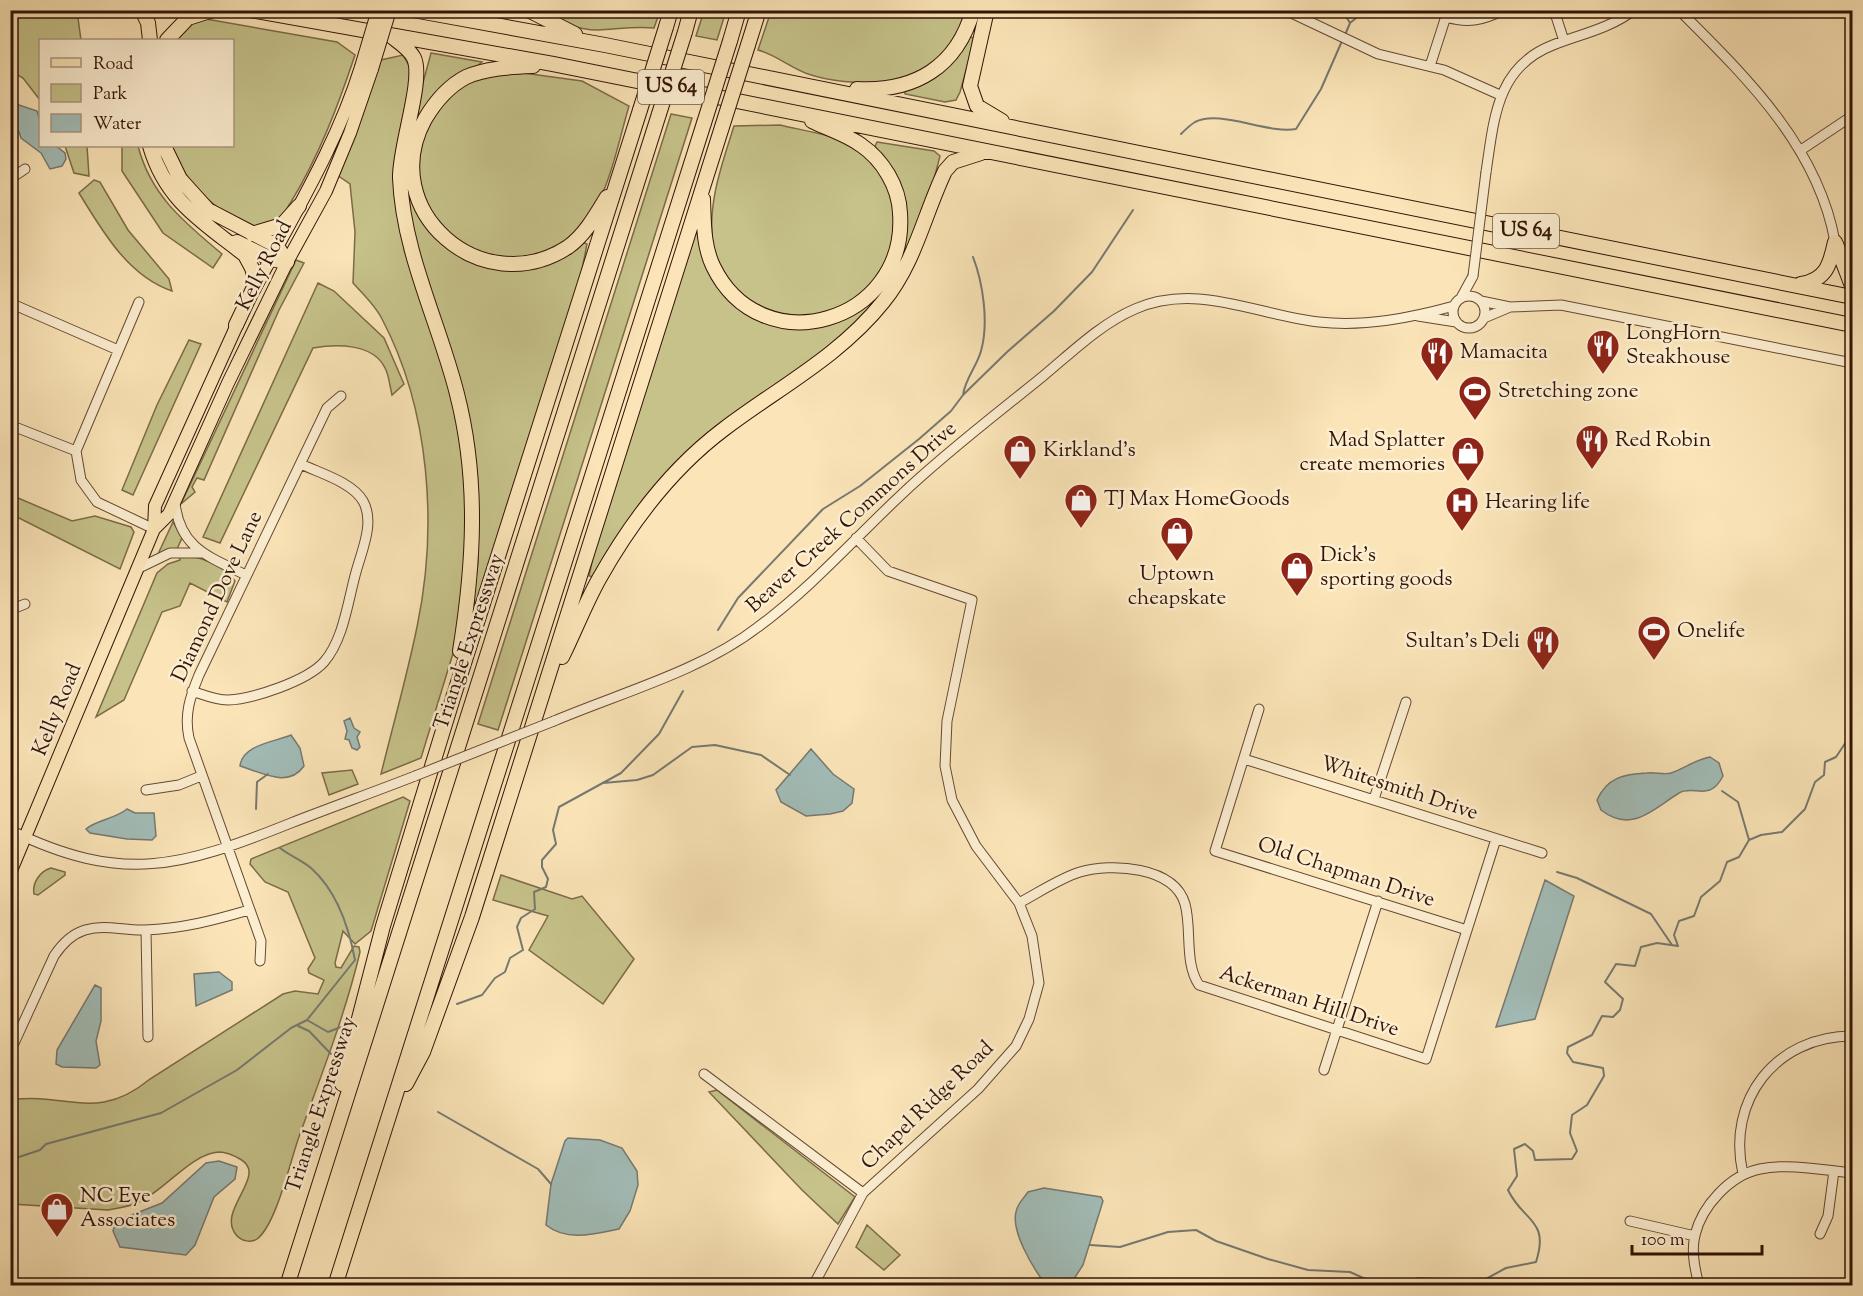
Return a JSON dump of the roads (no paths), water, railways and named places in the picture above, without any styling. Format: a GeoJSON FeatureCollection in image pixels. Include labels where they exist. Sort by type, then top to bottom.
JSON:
{"type":"FeatureCollection","features":[{"type":"Feature","properties":{"kind":"highway"},"geometry":{"type":"LineString","coordinates":[[142,10],[148,23],[150,39]]}},
{"type":"Feature","properties":{"kind":"highway"},"geometry":{"type":"LineString","coordinates":[[168,39],[188,18],[213,10]]}},
{"type":"Feature","properties":{"kind":"highway","name":"US 64"},"geometry":{"type":"LineString","coordinates":[[250,10],[553,64],[1852,325]]}},
{"type":"Feature","properties":{"kind":"highway","name":"US 64"},"geometry":{"type":"LineString","coordinates":[[413,10],[605,45],[1852,297]]}},
{"type":"Feature","properties":{"kind":"highway"},"geometry":{"type":"LineString","coordinates":[[528,10],[559,27],[605,45]]}},
{"type":"Feature","properties":{"kind":"highway"},"geometry":{"type":"LineString","coordinates":[[337,1124],[337,1100],[383,926],[671,10]]}},
{"type":"Feature","properties":{"kind":"highway","name":"Triangle Expressway"},"geometry":{"type":"LineString","coordinates":[[287,1286],[692,10]]}},
{"type":"Feature","properties":{"kind":"highway"},"geometry":{"type":"LineString","coordinates":[[335,1286],[739,10]]}},
{"type":"Feature","properties":{"kind":"highway"},"geometry":{"type":"LineString","coordinates":[[392,1109],[423,1052],[445,998],[544,693],[759,10]]}},
{"type":"Feature","properties":{"kind":"highway"},"geometry":{"type":"LineString","coordinates":[[814,87],[870,90],[916,81],[943,63],[955,50],[973,10]]}},
{"type":"Feature","properties":{"kind":"highway"},"geometry":{"type":"LineString","coordinates":[[987,10],[972,72],[972,96],[977,106],[1017,128]]}},
{"type":"Feature","properties":{"kind":"highway"},"geometry":{"type":"LineString","coordinates":[[390,35],[414,57],[417,70],[404,138],[401,195],[409,240],[457,393],[471,474],[474,528],[471,581],[453,698]]}},
{"type":"Feature","properties":{"kind":"highway"},"geometry":{"type":"LineString","coordinates":[[553,64],[484,71],[465,78],[443,94],[418,132],[413,154],[413,176],[418,199],[427,218],[441,236],[463,252],[483,261],[503,264],[530,262],[568,247],[579,237],[618,180]]}},
{"type":"Feature","properties":{"kind":"highway"},"geometry":{"type":"LineString","coordinates":[[703,189],[704,231],[713,266],[724,284],[749,307],[778,320],[818,321],[836,317],[870,296],[886,278],[900,241],[900,204],[892,181],[880,161],[862,145],[788,111]]}},
{"type":"Feature","properties":{"kind":"highway"},"geometry":{"type":"LineString","coordinates":[[150,147],[159,172],[176,198],[195,218],[245,255],[256,283],[236,325]]}},
{"type":"Feature","properties":{"kind":"highway"},"geometry":{"type":"LineString","coordinates":[[165,147],[180,179],[196,198],[222,219],[252,234],[287,262]]}},
{"type":"Feature","properties":{"kind":"highway"},"geometry":{"type":"LineString","coordinates":[[544,693],[599,580],[631,528],[652,500],[678,470],[723,430],[831,354],[862,327],[885,301],[913,256],[945,171],[953,162],[965,156],[989,152]]}},
{"type":"Feature","properties":{"kind":"highway"},"geometry":{"type":"LineString","coordinates":[[252,234],[282,225],[299,206]]}},
{"type":"Feature","properties":{"kind":"highway"},"geometry":{"type":"LineString","coordinates":[[216,233],[274,253]]}},
{"type":"Feature","properties":{"kind":"highway"},"geometry":{"type":"LineString","coordinates":[[1795,285],[1813,281],[1825,273],[1831,262],[1835,242]]}},
{"type":"Feature","properties":{"kind":"highway"},"geometry":{"type":"LineString","coordinates":[[1835,242],[1852,286]]}},
{"type":"Feature","properties":{"kind":"main road","name":"Kelly Road"},"geometry":{"type":"LineString","coordinates":[[154,529],[169,514],[287,262],[342,155],[366,68],[378,10]]}},
{"type":"Feature","properties":{"kind":"main road","name":"Kelly Road"},"geometry":{"type":"LineString","coordinates":[[10,873],[154,529],[155,506],[236,325],[341,124],[390,10]]}},
{"type":"Feature","properties":{"kind":"street"},"geometry":{"type":"LineString","coordinates":[[1285,10],[1369,50],[1430,66],[1500,95]]}},
{"type":"Feature","properties":{"kind":"street"},"geometry":{"type":"LineString","coordinates":[[1430,66],[1447,14],[1461,22],[1479,22],[1504,10]]}},
{"type":"Feature","properties":{"kind":"street"},"geometry":{"type":"LineString","coordinates":[[1554,10],[1564,41]]}},
{"type":"Feature","properties":{"kind":"street"},"geometry":{"type":"LineString","coordinates":[[1634,10],[1603,29],[1564,41],[1531,57],[1511,78],[1500,95],[1486,172],[1473,276],[1454,306],[1456,322],[1465,327],[1473,327],[1484,318],[1510,307],[1548,304],[1574,306],[1852,363]]}},
{"type":"Feature","properties":{"kind":"street"},"geometry":{"type":"LineString","coordinates":[[1679,10],[1730,61],[1801,150],[1823,193],[1835,242]]}},
{"type":"Feature","properties":{"kind":"street"},"geometry":{"type":"LineString","coordinates":[[1801,150],[1852,116]]}},
{"type":"Feature","properties":{"kind":"street"},"geometry":{"type":"LineString","coordinates":[[10,179],[25,169]]}},
{"type":"Feature","properties":{"kind":"street"},"geometry":{"type":"LineString","coordinates":[[1473,276],[1479,299],[1485,309],[1484,318]]}},
{"type":"Feature","properties":{"kind":"street"},"geometry":{"type":"LineString","coordinates":[[1461,298],[1469,296],[1510,307]]}},
{"type":"Feature","properties":{"kind":"street","name":"Beaver Creek Commons Drive"},"geometry":{"type":"LineString","coordinates":[[10,830],[26,838],[82,857],[135,865],[180,861],[229,848],[692,665],[735,643],[777,613],[928,470],[1085,342],[1132,310],[1164,299],[1179,297],[1223,302],[1318,322],[1356,323],[1418,316],[1456,322]]}},
{"type":"Feature","properties":{"kind":"street"},"geometry":{"type":"LineString","coordinates":[[139,302],[76,451],[81,480],[98,502],[154,529]]}},
{"type":"Feature","properties":{"kind":"street"},"geometry":{"type":"LineString","coordinates":[[10,303],[118,350]]}},
{"type":"Feature","properties":{"kind":"street","name":"Beaver Creek Commons Drive"},"geometry":{"type":"LineString","coordinates":[[1418,316],[1428,311],[1454,306]]}},
{"type":"Feature","properties":{"kind":"street","name":"Diamond Dove Lane"},"geometry":{"type":"LineString","coordinates":[[260,961],[261,941],[201,776],[187,728],[188,704],[246,575],[327,408],[341,396]]}},
{"type":"Feature","properties":{"kind":"street"},"geometry":{"type":"LineString","coordinates":[[10,425],[76,451]]}},
{"type":"Feature","properties":{"kind":"street"},"geometry":{"type":"LineString","coordinates":[[192,691],[226,700],[244,698],[291,683],[314,671],[324,662],[337,638],[365,538],[367,512],[362,499],[350,488],[301,464]]}},
{"type":"Feature","properties":{"kind":"street"},"geometry":{"type":"LineString","coordinates":[[174,501],[181,531],[202,554]]}},
{"type":"Feature","properties":{"kind":"street","name":"Chapel Ridge Road"},"geometry":{"type":"LineString","coordinates":[[813,1286],[862,1193],[978,1089],[1022,1035],[1031,1014],[1039,983],[1032,936],[1019,903],[976,846],[952,800],[945,766],[947,721],[972,600],[888,571],[856,538]]}},
{"type":"Feature","properties":{"kind":"street"},"geometry":{"type":"LineString","coordinates":[[137,568],[178,552],[202,554],[246,575]]}},
{"type":"Feature","properties":{"kind":"street"},"geometry":{"type":"LineString","coordinates":[[10,610],[25,604]]}},
{"type":"Feature","properties":{"kind":"street"},"geometry":{"type":"LineString","coordinates":[[1374,800],[1406,702]]}},
{"type":"Feature","properties":{"kind":"street"},"geometry":{"type":"LineString","coordinates":[[1244,759],[1259,709]]}},
{"type":"Feature","properties":{"kind":"street","name":"Whitesmith Drive"},"geometry":{"type":"LineString","coordinates":[[1244,759],[1542,853]]}},
{"type":"Feature","properties":{"kind":"street","name":"Old Chapman Drive"},"geometry":{"type":"LineString","coordinates":[[1244,759],[1215,850],[1467,930]]}},
{"type":"Feature","properties":{"kind":"street"},"geometry":{"type":"LineString","coordinates":[[146,790],[171,787],[201,776]]}},
{"type":"Feature","properties":{"kind":"street"},"geometry":{"type":"LineString","coordinates":[[1467,930],[1496,839]]}},
{"type":"Feature","properties":{"kind":"street","name":"Ackerman Hill Drive"},"geometry":{"type":"LineString","coordinates":[[1019,903],[1079,872],[1111,867],[1165,880],[1178,891],[1185,903],[1193,970],[1199,985],[1426,1059],[1467,930]]}},
{"type":"Feature","properties":{"kind":"street"},"geometry":{"type":"LineString","coordinates":[[1324,1070],[1378,901]]}},
{"type":"Feature","properties":{"kind":"street"},"geometry":{"type":"LineString","coordinates":[[10,1052],[51,962],[67,940],[78,933],[94,928],[146,930],[192,926],[249,910]]}},
{"type":"Feature","properties":{"kind":"street"},"geometry":{"type":"LineString","coordinates":[[146,930],[148,1036]]}},
{"type":"Feature","properties":{"kind":"street"},"geometry":{"type":"LineString","coordinates":[[1743,1174],[1739,1130],[1746,1107],[1764,1076],[1780,1060],[1802,1046],[1828,1038],[1852,1036]]}},
{"type":"Feature","properties":{"kind":"street"},"geometry":{"type":"LineString","coordinates":[[704,1074],[862,1193]]}},
{"type":"Feature","properties":{"kind":"street"},"geometry":{"type":"LineString","coordinates":[[1699,1286],[1693,1261],[1695,1236],[1708,1208],[1720,1193],[1743,1174],[1776,1167],[1852,1173]]}},
{"type":"Feature","properties":{"kind":"street"},"geometry":{"type":"LineString","coordinates":[[1820,1234],[1828,1216],[1834,1171]]}},
{"type":"Feature","properties":{"kind":"street"},"geometry":{"type":"LineString","coordinates":[[1629,1221],[1695,1236]]}},
{"type":"Feature","properties":{"kind":"water"},"geometry":{"type":"Polygon","coordinates":[[[11,97],[19,105],[37,111],[39,147],[57,147],[65,153],[66,159],[62,166],[50,169],[41,153],[21,138],[19,132],[11,124],[11,97]]]}},
{"type":"Feature","properties":{"kind":"water"},"geometry":{"type":"Polygon","coordinates":[[[350,718],[354,728],[360,732],[357,737],[360,747],[357,750],[352,748],[349,740],[345,739],[347,731],[344,721],[350,718]]]}},
{"type":"Feature","properties":{"kind":"water"},"geometry":{"type":"Polygon","coordinates":[[[291,735],[300,748],[304,766],[298,773],[282,778],[240,766],[246,753],[268,742],[291,735]]]}},
{"type":"Feature","properties":{"kind":"water"},"geometry":{"type":"Polygon","coordinates":[[[811,749],[833,774],[854,789],[852,803],[843,811],[806,816],[781,802],[776,790],[811,749]]]}},
{"type":"Feature","properties":{"kind":"water"},"geometry":{"type":"Polygon","coordinates":[[[1710,757],[1719,763],[1723,776],[1712,789],[1679,793],[1651,812],[1632,819],[1623,820],[1612,817],[1601,810],[1597,800],[1601,793],[1611,782],[1623,776],[1671,773],[1710,757]]]}},
{"type":"Feature","properties":{"kind":"water"},"geometry":{"type":"Polygon","coordinates":[[[127,809],[135,813],[154,813],[156,836],[152,840],[127,839],[90,833],[86,829],[95,823],[127,809]]]}},
{"type":"Feature","properties":{"kind":"water"},"geometry":{"type":"Polygon","coordinates":[[[1545,880],[1574,896],[1535,1019],[1496,1027],[1545,880]]]}},
{"type":"Feature","properties":{"kind":"water"},"geometry":{"type":"Polygon","coordinates":[[[219,972],[232,982],[232,990],[196,1006],[194,974],[219,972]]]}},
{"type":"Feature","properties":{"kind":"water"},"geometry":{"type":"Polygon","coordinates":[[[95,985],[101,988],[101,1021],[96,1041],[100,1065],[96,1068],[62,1067],[56,1064],[57,1050],[95,985]]]}},
{"type":"Feature","properties":{"kind":"water"},"geometry":{"type":"Polygon","coordinates":[[[568,1138],[600,1140],[622,1148],[637,1171],[638,1185],[630,1211],[619,1229],[572,1235],[563,1234],[546,1225],[551,1184],[568,1138]]]}},
{"type":"Feature","properties":{"kind":"water"},"geometry":{"type":"Polygon","coordinates":[[[219,1161],[237,1167],[235,1179],[214,1197],[195,1245],[186,1255],[120,1247],[113,1231],[116,1221],[162,1203],[206,1163],[219,1161]]]}},
{"type":"Feature","properties":{"kind":"water"},"geometry":{"type":"Polygon","coordinates":[[[1044,1188],[1101,1197],[1103,1201],[1083,1265],[1070,1285],[1043,1281],[1028,1258],[1019,1238],[1015,1220],[1019,1204],[1028,1192],[1044,1188]]]}},
{"type":"Feature","properties":{"kind":"waterway"},"geometry":{"type":"LineString","coordinates":[[1342,10],[1350,23]]}},
{"type":"Feature","properties":{"kind":"waterway"},"geometry":{"type":"LineString","coordinates":[[1345,35],[1350,23],[1366,10]]}},
{"type":"Feature","properties":{"kind":"waterway"},"geometry":{"type":"LineString","coordinates":[[1181,134],[1195,122],[1217,118],[1284,130],[1296,129],[1321,89],[1342,41]]}},
{"type":"Feature","properties":{"kind":"waterway"},"geometry":{"type":"LineString","coordinates":[[718,630],[738,598],[823,509],[860,486],[919,439],[951,411],[963,395],[1007,352],[1054,311],[1092,272],[1133,210]]}},
{"type":"Feature","properties":{"kind":"waterway"},"geometry":{"type":"LineString","coordinates":[[963,395],[981,351],[985,328],[980,279],[973,257]]}},
{"type":"Feature","properties":{"kind":"waterway"},"geometry":{"type":"LineString","coordinates":[[457,1004],[482,995],[495,978],[505,972],[510,958],[523,950],[517,927],[521,918],[535,909],[534,892],[546,887],[548,879],[542,867],[542,860],[556,844],[553,830],[559,807],[621,773],[659,734],[683,691]]}},
{"type":"Feature","properties":{"kind":"waterway"},"geometry":{"type":"LineString","coordinates":[[1473,1286],[1506,1268],[1536,1262],[1540,1237],[1537,1229],[1508,1190],[1517,1176],[1514,1149],[1525,1144],[1533,1151],[1535,1160],[1572,1159],[1577,1151],[1570,1133],[1572,1115],[1587,1105],[1604,1076],[1603,1068],[1573,1062],[1567,1053],[1568,1047],[1592,1035],[1602,1016],[1613,1017],[1620,1010],[1623,999],[1605,982],[1616,964],[1635,966],[1641,947],[1657,943],[1678,946],[1674,935],[1679,921],[1694,916],[1701,897],[1720,881],[1727,862],[1739,857],[1749,840],[1761,835],[1782,832],[1805,809],[1815,782],[1824,775],[1825,762],[1836,757],[1852,733]]}},
{"type":"Feature","properties":{"kind":"waterway"},"geometry":{"type":"LineString","coordinates":[[603,783],[637,780],[653,775],[692,747],[715,745],[761,755],[790,775]]}},
{"type":"Feature","properties":{"kind":"waterway"},"geometry":{"type":"LineString","coordinates":[[256,809],[257,782],[268,774]]}},
{"type":"Feature","properties":{"kind":"waterway"},"geometry":{"type":"LineString","coordinates":[[1722,791],[1738,802],[1749,840]]}},
{"type":"Feature","properties":{"kind":"waterway"},"geometry":{"type":"LineString","coordinates":[[280,848],[311,868],[328,888],[341,911],[355,960],[307,1020]]}},
{"type":"Feature","properties":{"kind":"waterway"},"geometry":{"type":"LineString","coordinates":[[1557,872],[1577,878],[1651,914],[1672,945]]}},
{"type":"Feature","properties":{"kind":"waterway"},"geometry":{"type":"LineString","coordinates":[[10,1160],[40,1150],[46,1144],[161,1113],[237,1070],[291,1028],[307,1020],[328,1032],[344,1026]]}},
{"type":"Feature","properties":{"kind":"waterway"},"geometry":{"type":"LineString","coordinates":[[298,1026],[309,1031],[331,1054]]}},
{"type":"Feature","properties":{"kind":"waterway"},"geometry":{"type":"LineString","coordinates":[[438,1112],[538,1169],[551,1184]]}},
{"type":"Feature","properties":{"kind":"waterway"},"geometry":{"type":"LineString","coordinates":[[1090,1245],[1120,1247],[1168,1232],[1196,1230],[1216,1241],[1268,1259],[1308,1270],[1350,1272],[1370,1281],[1392,1286]]}},
{"type":"Feature","properties":{"kind":"waterway"},"geometry":{"type":"LineString","coordinates":[[1415,1286],[1417,1278],[1439,1279],[1445,1286]]}},
{"type":"Feature","properties":{"kind":"place","name":"LongHorn Steakhouse"},"geometry":{"type":"Point","coordinates":[1603,375]}},
{"type":"Feature","properties":{"kind":"place","name":"Mamacita"},"geometry":{"type":"Point","coordinates":[1437,382]}},
{"type":"Feature","properties":{"kind":"place","name":"Stretching zone"},"geometry":{"type":"Point","coordinates":[1475,421]}},
{"type":"Feature","properties":{"kind":"place","name":"Red Robin"},"geometry":{"type":"Point","coordinates":[1592,470]}},
{"type":"Feature","properties":{"kind":"place","name":"Kirkland's"},"geometry":{"type":"Point","coordinates":[1020,480]}},
{"type":"Feature","properties":{"kind":"place","name":"Mad Splatter create memories"},"geometry":{"type":"Point","coordinates":[1468,482]}},
{"type":"Feature","properties":{"kind":"place","name":"TJ Max HomeGoods"},"geometry":{"type":"Point","coordinates":[1081,529]}},
{"type":"Feature","properties":{"kind":"place","name":"Hearing life"},"geometry":{"type":"Point","coordinates":[1462,532]}},
{"type":"Feature","properties":{"kind":"place","name":"Uptown cheapskate"},"geometry":{"type":"Point","coordinates":[1177,562]}},
{"type":"Feature","properties":{"kind":"place","name":"Dick's sporting goods"},"geometry":{"type":"Point","coordinates":[1297,597]}},
{"type":"Feature","properties":{"kind":"place","name":"Onelife"},"geometry":{"type":"Point","coordinates":[1654,661]}},
{"type":"Feature","properties":{"kind":"place","name":"Sultan's Deli"},"geometry":{"type":"Point","coordinates":[1543,671]}},
{"type":"Feature","properties":{"kind":"place","name":"NC Eye Associates"},"geometry":{"type":"Point","coordinates":[57,1238]}}]}
